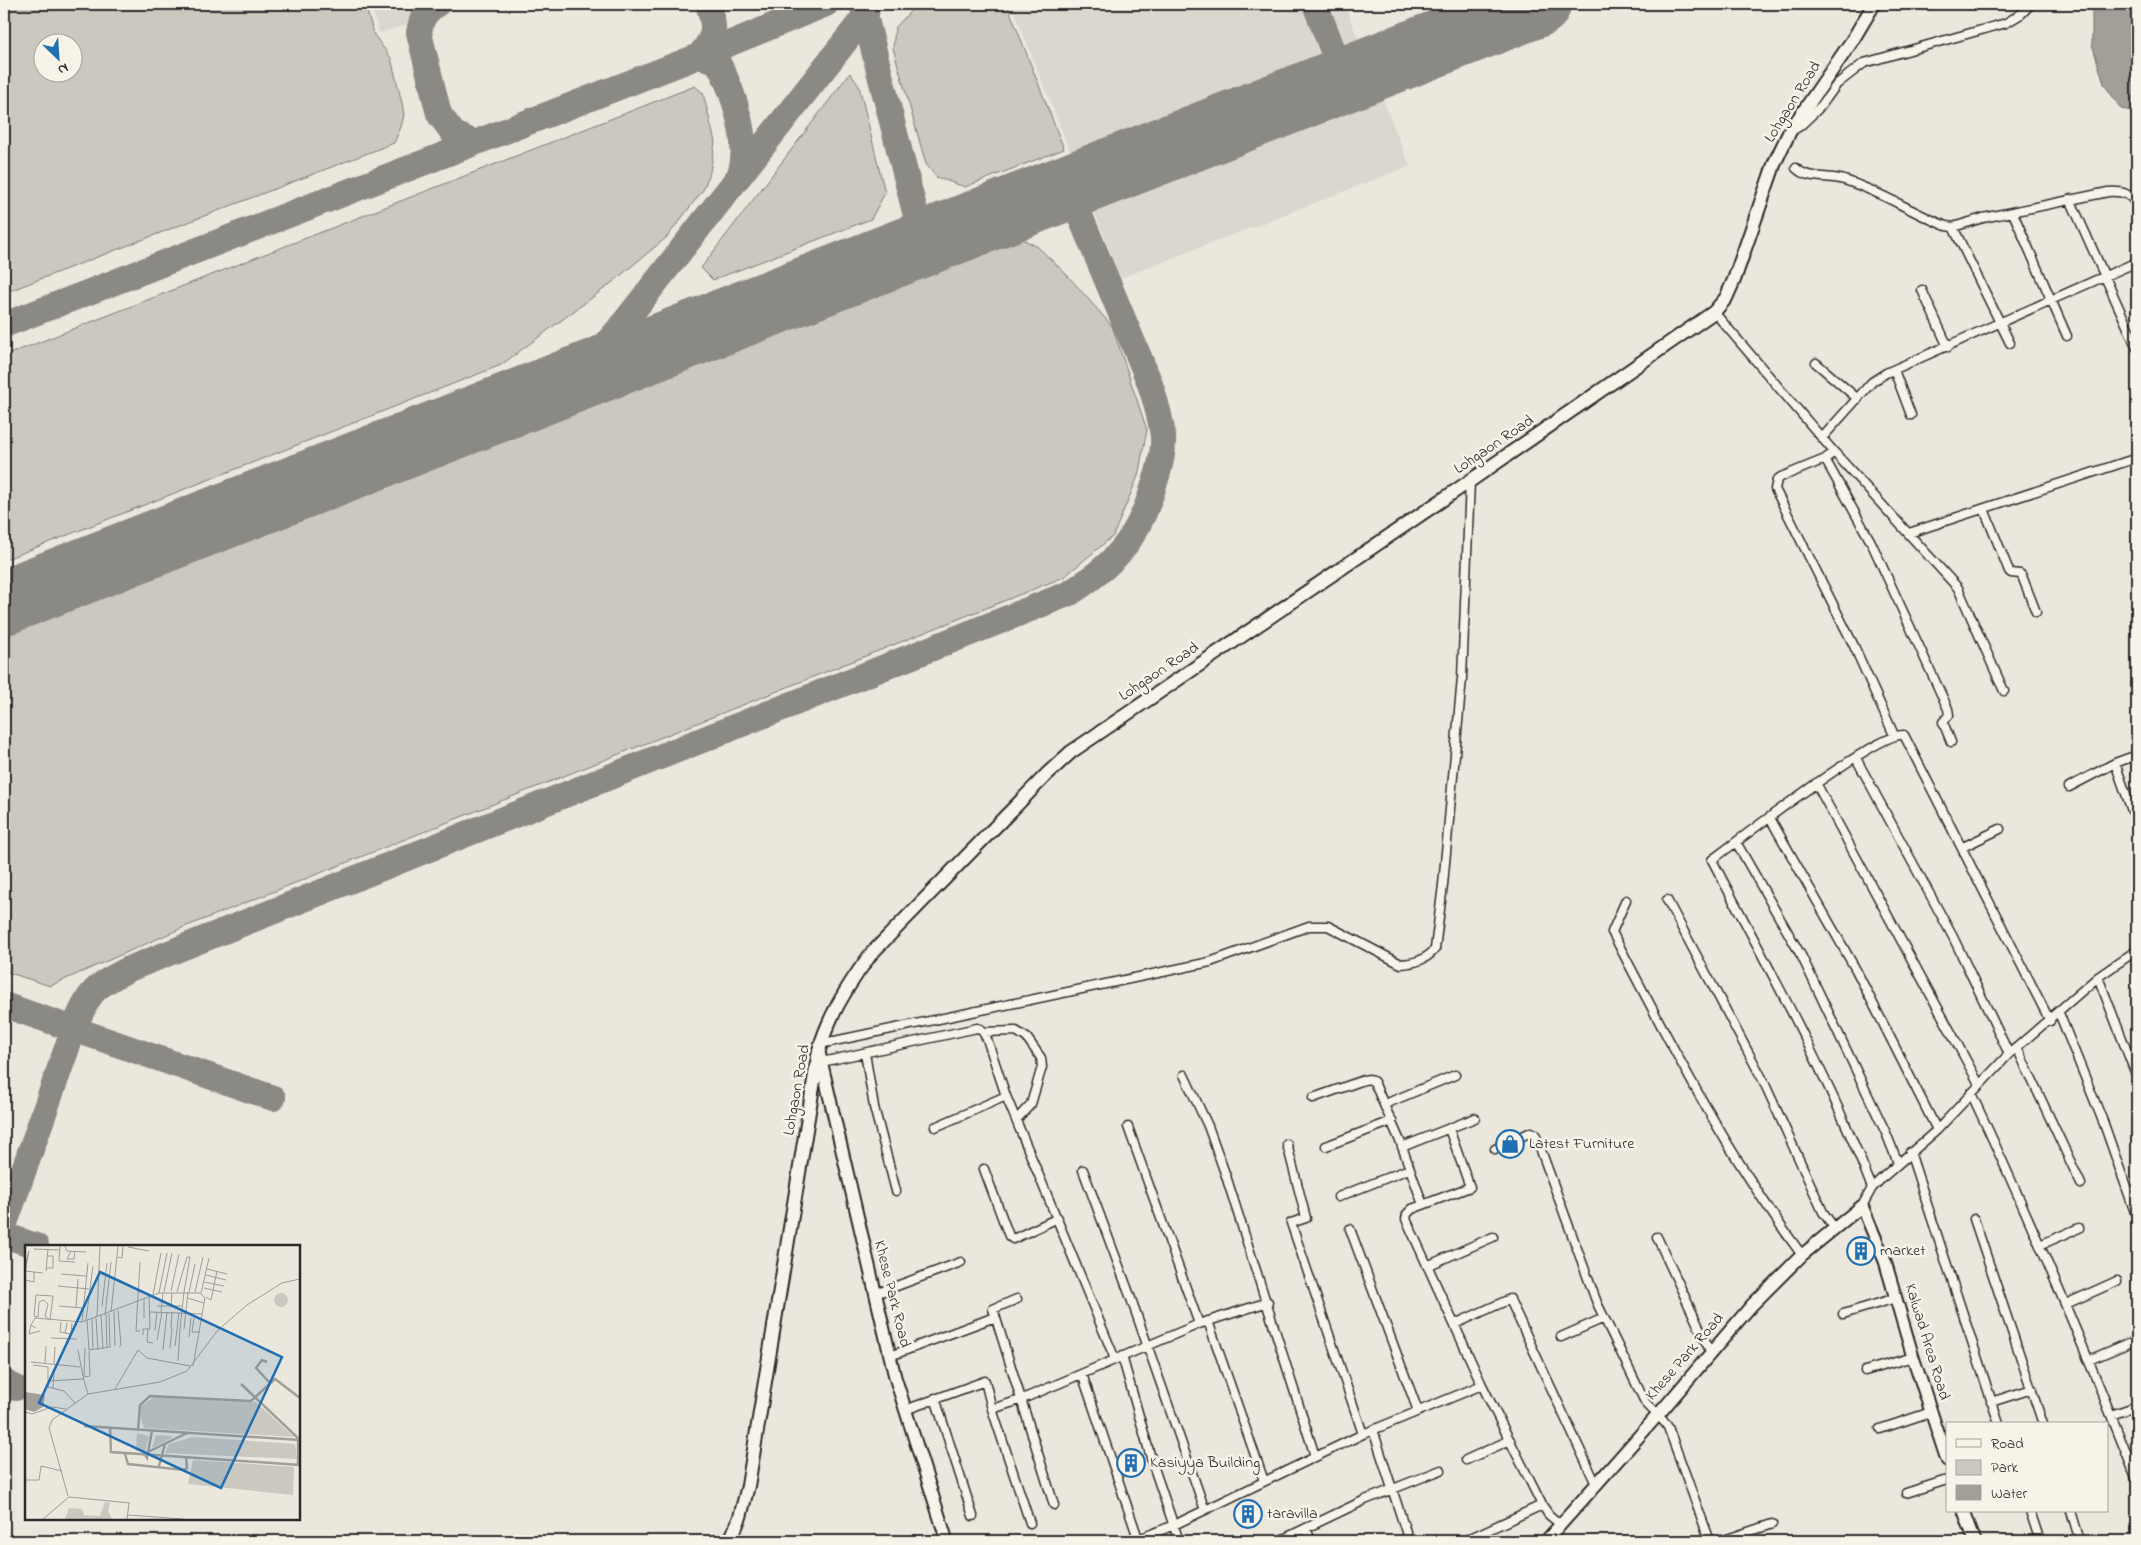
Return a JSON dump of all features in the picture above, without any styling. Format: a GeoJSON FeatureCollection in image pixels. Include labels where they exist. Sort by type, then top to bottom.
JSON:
{"type":"FeatureCollection","features":[{"type":"Feature","properties":{"kind":"main road","name":"Lohgaon Road"},"geometry":{"type":"LineString","coordinates":[[730,1541],[740,1517],[748,1486],[820,1052],[838,1005],[856,974],[872,954],[1047,774],[1071,752],[1470,481],[1714,312],[1726,298],[1734,280],[1776,162],[1790,131],[1852,41],[1874,4]]}},
{"type":"Feature","properties":{"kind":"street"},"geometry":{"type":"LineString","coordinates":[[1790,131],[1800,126],[1821,106],[1838,84],[1864,63],[2006,23],[2021,14],[2031,4]]}},
{"type":"Feature","properties":{"kind":"street"},"geometry":{"type":"LineString","coordinates":[[1796,168],[1801,173],[1838,178],[1855,183],[1938,223],[1953,227],[1983,218],[2013,213],[2070,199],[2118,191],[2127,193],[2134,198],[2137,206]]}},
{"type":"Feature","properties":{"kind":"street"},"geometry":{"type":"LineString","coordinates":[[2070,199],[2137,348]]}},
{"type":"Feature","properties":{"kind":"street"},"geometry":{"type":"LineString","coordinates":[[2013,213],[2067,336]]}},
{"type":"Feature","properties":{"kind":"street"},"geometry":{"type":"LineString","coordinates":[[1953,227],[2010,343]]}},
{"type":"Feature","properties":{"kind":"street"},"geometry":{"type":"LineString","coordinates":[[1822,438],[1872,382],[1894,370],[2137,262]]}},
{"type":"Feature","properties":{"kind":"street"},"geometry":{"type":"LineString","coordinates":[[1922,290],[1948,347]]}},
{"type":"Feature","properties":{"kind":"street"},"geometry":{"type":"LineString","coordinates":[[1714,312],[1834,452],[1958,588],[2004,691]]}},
{"type":"Feature","properties":{"kind":"street"},"geometry":{"type":"LineString","coordinates":[[1816,363],[1858,399]]}},
{"type":"Feature","properties":{"kind":"street"},"geometry":{"type":"LineString","coordinates":[[1894,370],[1911,415]]}},
{"type":"Feature","properties":{"kind":"street"},"geometry":{"type":"LineString","coordinates":[[1834,452],[1825,458],[1781,477],[1777,480],[1775,489],[1854,646],[1894,735]]}},
{"type":"Feature","properties":{"kind":"street"},"geometry":{"type":"LineString","coordinates":[[1825,458],[1870,542],[1948,710],[1949,716],[1943,722],[1951,742]]}},
{"type":"Feature","properties":{"kind":"street"},"geometry":{"type":"LineString","coordinates":[[1909,533],[2137,458]]}},
{"type":"Feature","properties":{"kind":"street"},"geometry":{"type":"LineString","coordinates":[[820,1052],[1210,962],[1309,926],[1328,926],[1401,964],[1410,963],[1429,956],[1435,949],[1443,885],[1462,678],[1470,481]]}},
{"type":"Feature","properties":{"kind":"street"},"geometry":{"type":"LineString","coordinates":[[1984,509],[2009,571],[2011,574],[2020,574],[2022,576],[2036,612]]}},
{"type":"Feature","properties":{"kind":"street"},"geometry":{"type":"LineString","coordinates":[[1872,1188],[1854,1141],[1806,1039],[1712,860],[1816,783],[1894,735],[1904,735],[1963,847],[2050,1021]]}},
{"type":"Feature","properties":{"kind":"street"},"geometry":{"type":"LineString","coordinates":[[2069,787],[2115,763],[2137,755]]}},
{"type":"Feature","properties":{"kind":"street"},"geometry":{"type":"LineString","coordinates":[[1857,757],[1953,937],[2009,1054]]}},
{"type":"Feature","properties":{"kind":"street"},"geometry":{"type":"LineString","coordinates":[[2115,763],[2132,811],[2137,816]]}},
{"type":"Feature","properties":{"kind":"street"},"geometry":{"type":"LineString","coordinates":[[1816,783],[1979,1084]]}},
{"type":"Feature","properties":{"kind":"street"},"geometry":{"type":"LineString","coordinates":[[1770,818],[1856,970],[1937,1130]]}},
{"type":"Feature","properties":{"kind":"street"},"geometry":{"type":"LineString","coordinates":[[1963,847],[2000,829]]}},
{"type":"Feature","properties":{"kind":"street"},"geometry":{"type":"LineString","coordinates":[[1736,842],[1802,957],[1886,1133],[1898,1163]]}},
{"type":"Feature","properties":{"kind":"street"},"geometry":{"type":"LineString","coordinates":[[1626,900],[1612,932],[1723,1138],[1802,1255]]}},
{"type":"Feature","properties":{"kind":"street"},"geometry":{"type":"LineString","coordinates":[[1667,900],[1763,1080],[1824,1212],[1835,1229]]}},
{"type":"Feature","properties":{"kind":"street"},"geometry":{"type":"LineString","coordinates":[[1862,1206],[1872,1188],[1910,1152],[1937,1130],[2009,1054],[2050,1021],[2098,977],[2137,950]]}},
{"type":"Feature","properties":{"kind":"street"},"geometry":{"type":"LineString","coordinates":[[2098,977],[2137,1077]]}},
{"type":"Feature","properties":{"kind":"street"},"geometry":{"type":"LineString","coordinates":[[2059,1013],[2104,1124],[2137,1218]]}},
{"type":"Feature","properties":{"kind":"street"},"geometry":{"type":"LineString","coordinates":[[820,1052],[864,1053],[977,1028],[983,1032],[1016,1031],[1027,1038],[1041,1058],[1042,1068],[1031,1104],[1016,1120]]}},
{"type":"Feature","properties":{"kind":"street"},"geometry":{"type":"LineString","coordinates":[[983,1032],[1016,1120],[1119,1358],[1179,1541]]}},
{"type":"Feature","properties":{"kind":"street"},"geometry":{"type":"LineString","coordinates":[[2017,1048],[2081,1184]]}},
{"type":"Feature","properties":{"kind":"street","name":"Khese Park Road"},"geometry":{"type":"LineString","coordinates":[[820,1052],[890,1356],[905,1410],[947,1541]]}},
{"type":"Feature","properties":{"kind":"street"},"geometry":{"type":"LineString","coordinates":[[864,1053],[874,1108],[896,1191]]}},
{"type":"Feature","properties":{"kind":"street"},"geometry":{"type":"LineString","coordinates":[[1184,1075],[1208,1126],[1268,1302],[1315,1456]]}},
{"type":"Feature","properties":{"kind":"street"},"geometry":{"type":"LineString","coordinates":[[1385,1104],[1455,1075]]}},
{"type":"Feature","properties":{"kind":"street"},"geometry":{"type":"LineString","coordinates":[[1313,1098],[1369,1079],[1374,1082],[1392,1121],[1423,1205]]}},
{"type":"Feature","properties":{"kind":"street"},"geometry":{"type":"LineString","coordinates":[[1971,1093],[2066,1304],[2136,1476]]}},
{"type":"Feature","properties":{"kind":"street"},"geometry":{"type":"LineString","coordinates":[[935,1127],[1006,1096]]}},
{"type":"Feature","properties":{"kind":"street"},"geometry":{"type":"LineString","coordinates":[[1402,1147],[1475,1118]]}},
{"type":"Feature","properties":{"kind":"street"},"geometry":{"type":"LineString","coordinates":[[1326,1146],[1392,1121]]}},
{"type":"Feature","properties":{"kind":"street"},"geometry":{"type":"LineString","coordinates":[[1128,1127],[1199,1324]]}},
{"type":"Feature","properties":{"kind":"street"},"geometry":{"type":"LineString","coordinates":[[1449,1128],[1470,1188],[1412,1209],[1407,1214],[1406,1219],[1482,1385],[1542,1505],[1549,1515],[1560,1524]]}},
{"type":"Feature","properties":{"kind":"street"},"geometry":{"type":"LineString","coordinates":[[1495,1149],[1531,1132],[1535,1134],[1580,1260],[1604,1318],[1645,1402],[1656,1415],[1663,1419],[1668,1427],[1710,1541]]}},
{"type":"Feature","properties":{"kind":"street"},"geometry":{"type":"LineString","coordinates":[[1287,1144],[1306,1218],[1291,1223],[1363,1434]]}},
{"type":"Feature","properties":{"kind":"street"},"geometry":{"type":"LineString","coordinates":[[1910,1152],[1998,1422]]}},
{"type":"Feature","properties":{"kind":"street"},"geometry":{"type":"LineString","coordinates":[[984,1169],[1010,1236],[1013,1239],[1058,1218]]}},
{"type":"Feature","properties":{"kind":"street"},"geometry":{"type":"LineString","coordinates":[[1338,1196],[1409,1169]]}},
{"type":"Feature","properties":{"kind":"street"},"geometry":{"type":"LineString","coordinates":[[1082,1170],[1205,1510]]}},
{"type":"Feature","properties":{"kind":"street","name":"Khese Park Road"},"geometry":{"type":"LineString","coordinates":[[1546,1541],[1751,1306],[1802,1255],[1862,1206]]}},
{"type":"Feature","properties":{"kind":"street","name":"Kalwad Area Road"},"geometry":{"type":"LineString","coordinates":[[1862,1206],[1885,1261],[1913,1357],[1946,1457]]}},
{"type":"Feature","properties":{"kind":"street"},"geometry":{"type":"LineString","coordinates":[[1974,1219],[2042,1422]]}},
{"type":"Feature","properties":{"kind":"street"},"geometry":{"type":"LineString","coordinates":[[2040,1245],[2079,1228]]}},
{"type":"Feature","properties":{"kind":"street"},"geometry":{"type":"LineString","coordinates":[[1350,1230],[1418,1411]]}},
{"type":"Feature","properties":{"kind":"street"},"geometry":{"type":"LineString","coordinates":[[1657,1236],[1711,1353]]}},
{"type":"Feature","properties":{"kind":"street"},"geometry":{"type":"LineString","coordinates":[[1427,1266],[1493,1237]]}},
{"type":"Feature","properties":{"kind":"street"},"geometry":{"type":"LineString","coordinates":[[875,1294],[961,1262]]}},
{"type":"Feature","properties":{"kind":"street"},"geometry":{"type":"LineString","coordinates":[[2066,1304],[2117,1280]]}},
{"type":"Feature","properties":{"kind":"street"},"geometry":{"type":"LineString","coordinates":[[1843,1314],[1896,1298]]}},
{"type":"Feature","properties":{"kind":"street"},"geometry":{"type":"LineString","coordinates":[[1017,1300],[993,1309],[1054,1505]]}},
{"type":"Feature","properties":{"kind":"street"},"geometry":{"type":"LineString","coordinates":[[1455,1324],[1511,1301],[1596,1484]]}},
{"type":"Feature","properties":{"kind":"street"},"geometry":{"type":"LineString","coordinates":[[992,1409],[1020,1400],[1199,1324],[1268,1302]]}},
{"type":"Feature","properties":{"kind":"street"},"geometry":{"type":"LineString","coordinates":[[890,1356],[995,1317]]}},
{"type":"Feature","properties":{"kind":"street"},"geometry":{"type":"LineString","coordinates":[[1561,1337],[1604,1318]]}},
{"type":"Feature","properties":{"kind":"street"},"geometry":{"type":"LineString","coordinates":[[1208,1322],[1264,1481]]}},
{"type":"Feature","properties":{"kind":"street"},"geometry":{"type":"LineString","coordinates":[[2089,1360],[2129,1343]]}},
{"type":"Feature","properties":{"kind":"street"},"geometry":{"type":"LineString","coordinates":[[1865,1370],[1913,1357]]}},
{"type":"Feature","properties":{"kind":"street"},"geometry":{"type":"LineString","coordinates":[[1082,1374],[1137,1541],[1363,1434],[1482,1385]]}},
{"type":"Feature","properties":{"kind":"street"},"geometry":{"type":"LineString","coordinates":[[905,1410],[985,1381],[992,1409],[1030,1523]]}},
{"type":"Feature","properties":{"kind":"street"},"geometry":{"type":"LineString","coordinates":[[1991,1402],[2032,1389]]}},
{"type":"Feature","properties":{"kind":"street"},"geometry":{"type":"LineString","coordinates":[[935,1398],[973,1516]]}},
{"type":"Feature","properties":{"kind":"street"},"geometry":{"type":"LineString","coordinates":[[2111,1415],[2137,1406]]}},
{"type":"Feature","properties":{"kind":"street"},"geometry":{"type":"LineString","coordinates":[[1880,1429],[1931,1412]]}},
{"type":"Feature","properties":{"kind":"street"},"geometry":{"type":"LineString","coordinates":[[1373,1430],[1409,1541]]}},
{"type":"Feature","properties":{"kind":"street"},"geometry":{"type":"LineString","coordinates":[[1466,1460],[1510,1440]]}},
{"type":"Feature","properties":{"kind":"street"},"geometry":{"type":"LineString","coordinates":[[1279,1541],[1391,1489],[1441,1470]]}},
{"type":"Feature","properties":{"kind":"street"},"geometry":{"type":"LineString","coordinates":[[1906,1493],[1946,1480]]}},
{"type":"Feature","properties":{"kind":"street"},"geometry":{"type":"LineString","coordinates":[[1464,1541],[1542,1505]]}},
{"type":"Feature","properties":{"kind":"street"},"geometry":{"type":"LineString","coordinates":[[1964,1512],[1971,1540]]}},
{"type":"Feature","properties":{"kind":"street"},"geometry":{"type":"LineString","coordinates":[[2030,1512],[2040,1541]]}},
{"type":"Feature","properties":{"kind":"street"},"geometry":{"type":"LineString","coordinates":[[2071,1512],[2080,1541]]}},
{"type":"Feature","properties":{"kind":"street"},"geometry":{"type":"LineString","coordinates":[[1721,1541],[1772,1524]]}},
{"type":"Feature","properties":{"kind":"street"},"geometry":{"type":"LineString","coordinates":[[1306,1528],[1311,1541]]}},
{"type":"Feature","properties":{"kind":"shaded area"},"geometry":{"type":"Polygon","coordinates":[[[371,4],[477,4],[379,33],[371,4]]]}},
{"type":"Feature","properties":{"kind":"shaded area"},"geometry":{"type":"Polygon","coordinates":[[[1011,4],[1344,4],[1410,166],[1121,278],[1011,4]]]}},
{"type":"Feature","properties":{"kind":"shaded area"},"geometry":{"type":"Polygon","coordinates":[[[4,1196],[24,1202],[4,1261],[4,1196]]]}},
{"type":"Feature","properties":{"kind":"green space"},"geometry":{"type":"Polygon","coordinates":[[[4,4],[365,4],[374,35],[391,58],[402,103],[404,115],[394,143],[4,293],[4,4]]]}},
{"type":"Feature","properties":{"kind":"green space"},"geometry":{"type":"Polygon","coordinates":[[[917,4],[1007,4],[1064,149],[965,187],[936,177],[926,164],[893,48],[895,28],[917,4]]]}},
{"type":"Feature","properties":{"kind":"green space"},"geometry":{"type":"Polygon","coordinates":[[[850,73],[859,86],[885,193],[871,219],[713,280],[701,268],[850,73]]]}},
{"type":"Feature","properties":{"kind":"green space"},"geometry":{"type":"Polygon","coordinates":[[[695,86],[703,93],[715,142],[710,172],[703,190],[667,237],[609,285],[501,365],[4,560],[4,356],[695,86]]]}},
{"type":"Feature","properties":{"kind":"green space"},"geometry":{"type":"Polygon","coordinates":[[[1015,235],[1038,247],[1068,276],[1112,326],[1147,430],[1138,476],[1113,536],[1064,577],[182,928],[50,986],[4,971],[4,632],[1015,235]]]}},
{"type":"Feature","properties":{"kind":"water"},"geometry":{"type":"Polygon","coordinates":[[[2092,4],[2137,4],[2137,112],[2121,109],[2104,84],[2092,44],[2092,4]]]}},
{"type":"Feature","properties":{"kind":"taxiway"},"geometry":{"type":"LineString","coordinates":[[437,4],[424,16],[419,33],[439,114],[454,134],[475,143]]}},
{"type":"Feature","properties":{"kind":"taxiway"},"geometry":{"type":"LineString","coordinates":[[708,4],[713,32],[709,43],[699,56],[717,61],[729,87],[742,134],[742,164],[739,176]]}},
{"type":"Feature","properties":{"kind":"taxiway"},"geometry":{"type":"LineString","coordinates":[[4,325],[699,56],[826,4]]}},
{"type":"Feature","properties":{"kind":"taxiway"},"geometry":{"type":"LineString","coordinates":[[862,4],[923,243]]}},
{"type":"Feature","properties":{"kind":"taxiway"},"geometry":{"type":"LineString","coordinates":[[575,379],[619,329],[866,15],[867,4]]}},
{"type":"Feature","properties":{"kind":"taxiway"},"geometry":{"type":"LineString","coordinates":[[1315,4],[1344,79]]}},
{"type":"Feature","properties":{"kind":"taxiway"},"geometry":{"type":"LineString","coordinates":[[4,1226],[74,1028],[89,998],[107,981],[129,969],[1070,593],[1113,560],[1133,535],[1148,504],[1161,461],[1163,437],[1156,402],[1149,381],[1068,187]]}},
{"type":"Feature","properties":{"kind":"taxiway"},"geometry":{"type":"LineString","coordinates":[[619,329],[634,343],[654,348]]}},
{"type":"Feature","properties":{"kind":"taxiway"},"geometry":{"type":"LineString","coordinates":[[4,1005],[273,1098]]}},
{"type":"Feature","properties":{"kind":"taxiway"},"geometry":{"type":"LineString","coordinates":[[4,1235],[33,1245]]}},
{"type":"Feature","properties":{"kind":"taxiway"},"geometry":{"type":"LineString","coordinates":[[4,1382],[16,1388]]}},
{"type":"Feature","properties":{"kind":"runway"},"geometry":{"type":"LineString","coordinates":[[4,602],[1538,4]]}},
{"type":"Feature","properties":{"kind":"place","name":"Latest Furniture"},"geometry":{"type":"Point","coordinates":[1510,1144]}},
{"type":"Feature","properties":{"kind":"place","name":"market"},"geometry":{"type":"Point","coordinates":[1861,1251]}},
{"type":"Feature","properties":{"kind":"place","name":"Kasiyya Building"},"geometry":{"type":"Point","coordinates":[1131,1463]}},
{"type":"Feature","properties":{"kind":"place","name":"taravilla"},"geometry":{"type":"Point","coordinates":[1248,1514]}}]}
